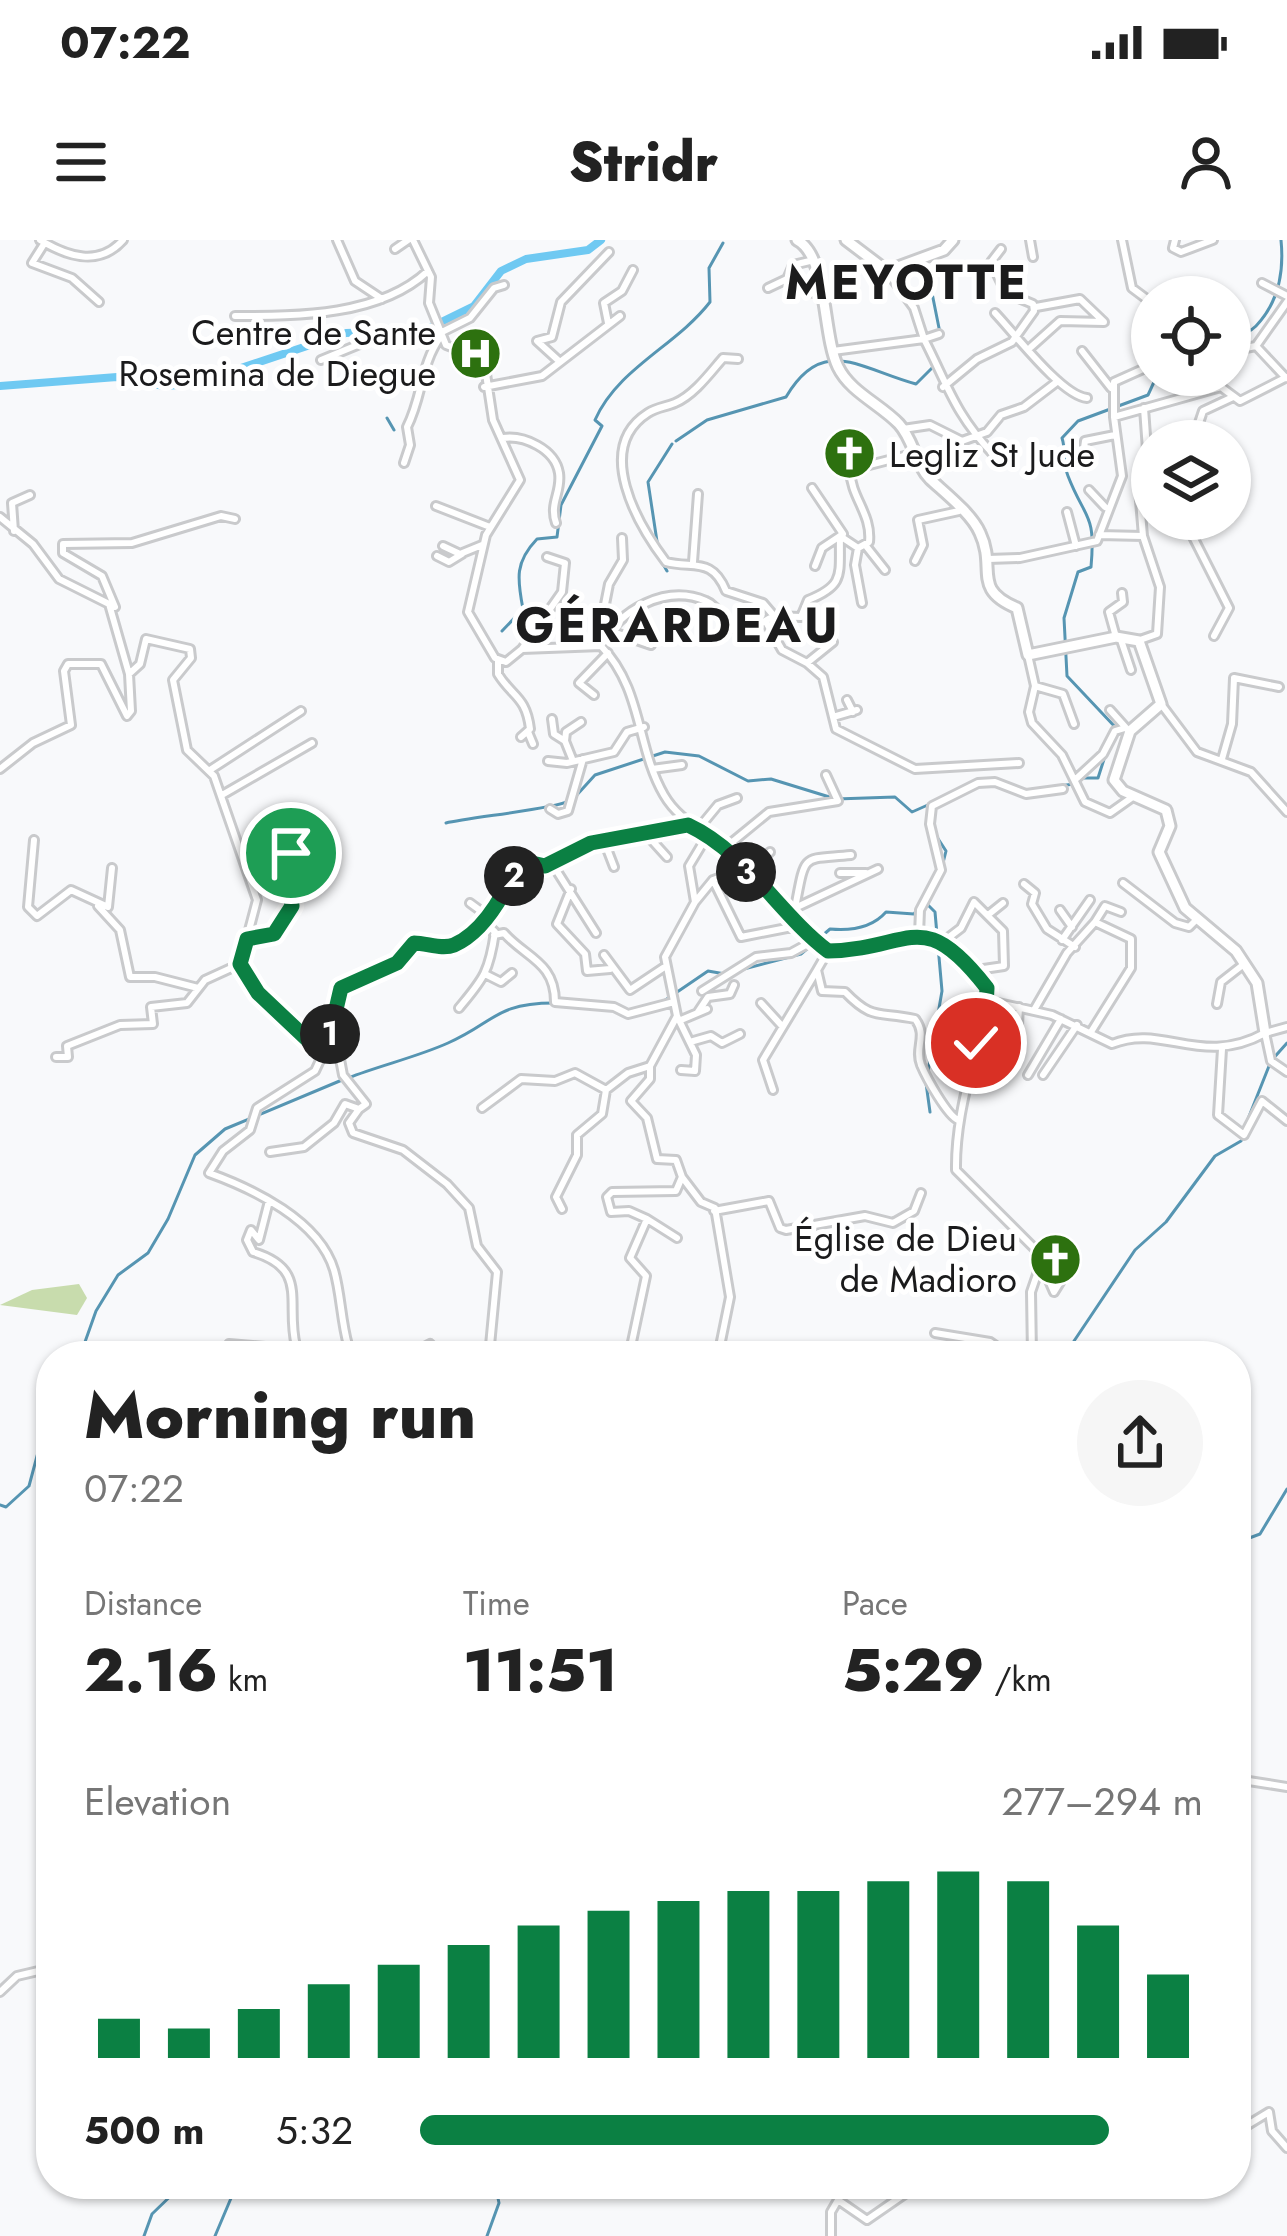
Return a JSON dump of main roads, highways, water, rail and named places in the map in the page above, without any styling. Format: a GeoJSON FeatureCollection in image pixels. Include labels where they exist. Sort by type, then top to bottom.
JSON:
{"type":"FeatureCollection","features":[{"type":"Feature","properties":{"kind":"waterway"},"geometry":{"type":"LineString","coordinates":[[0,386],[117,377],[164,386],[193,384],[346,333],[425,330],[474,306],[501,271],[526,259],[588,250],[601,240]]}},
{"type":"Feature","properties":{"kind":"waterway"},"geometry":{"type":"LineString","coordinates":[[1251,330],[1275,296],[1281,240]]}},
{"type":"Feature","properties":{"kind":"waterway"},"geometry":{"type":"LineString","coordinates":[[502,631],[523,609],[519,579],[525,555],[537,539],[557,537],[561,505],[602,426],[595,420],[605,402],[710,302],[709,268],[723,243]]}},
{"type":"Feature","properties":{"kind":"waterway"},"geometry":{"type":"LineString","coordinates":[[936,256],[932,293],[940,333]]}},
{"type":"Feature","properties":{"kind":"waterway"},"geometry":{"type":"LineString","coordinates":[[676,441],[707,420],[786,397],[814,366],[829,361],[860,365],[916,384],[934,366]]}},
{"type":"Feature","properties":{"kind":"waterway"},"geometry":{"type":"LineString","coordinates":[[1117,729],[1067,676],[1064,618],[1078,572],[1091,567],[1092,536],[1066,471],[1062,438],[1078,421],[1145,396]]}},
{"type":"Feature","properties":{"kind":"waterway"},"geometry":{"type":"LineString","coordinates":[[387,418],[394,430]]}},
{"type":"Feature","properties":{"kind":"waterway"},"geometry":{"type":"LineString","coordinates":[[658,548],[648,482],[672,444]]}},
{"type":"Feature","properties":{"kind":"waterway"},"geometry":{"type":"LineString","coordinates":[[659,557],[667,571]]}},
{"type":"Feature","properties":{"kind":"waterway"},"geometry":{"type":"LineString","coordinates":[[575,797],[595,775],[665,752],[699,756],[748,781],[771,779],[836,799],[895,797],[912,812],[939,800]]}},
{"type":"Feature","properties":{"kind":"waterway"},"geometry":{"type":"LineString","coordinates":[[1081,778],[1098,778],[1106,753]]}},
{"type":"Feature","properties":{"kind":"waterway"},"geometry":{"type":"LineString","coordinates":[[1044,788],[1074,784]]}},
{"type":"Feature","properties":{"kind":"waterway"},"geometry":{"type":"LineString","coordinates":[[446,823],[566,802]]}},
{"type":"Feature","properties":{"kind":"waterway"},"geometry":{"type":"LineString","coordinates":[[935,834],[946,851],[943,863]]}},
{"type":"Feature","properties":{"kind":"waterway"},"geometry":{"type":"LineString","coordinates":[[927,904],[935,912],[942,991],[926,1083],[930,1112]]}},
{"type":"Feature","properties":{"kind":"waterway"},"geometry":{"type":"LineString","coordinates":[[740,970],[801,954],[830,929],[861,927],[886,912],[914,914],[918,908]]}},
{"type":"Feature","properties":{"kind":"waterway"},"geometry":{"type":"LineString","coordinates":[[661,1003],[708,971],[725,974]]}},
{"type":"Feature","properties":{"kind":"waterway"},"geometry":{"type":"LineString","coordinates":[[348,1078],[448,1043],[507,1010],[554,1003]]}},
{"type":"Feature","properties":{"kind":"waterway"},"geometry":{"type":"LineString","coordinates":[[1248,1119],[1271,1061],[1287,1043]]}},
{"type":"Feature","properties":{"kind":"waterway"},"geometry":{"type":"LineString","coordinates":[[85,1341],[96,1311],[118,1275],[148,1253],[195,1155],[225,1129],[342,1080]]}},
{"type":"Feature","properties":{"kind":"waterway"},"geometry":{"type":"LineString","coordinates":[[1074,1341],[1135,1250],[1166,1222],[1215,1156],[1241,1141],[1250,1128]]}},
{"type":"Feature","properties":{"kind":"waterway"},"geometry":{"type":"LineString","coordinates":[[0,1505],[6,1507],[29,1486],[36,1460]]}},
{"type":"Feature","properties":{"kind":"waterway"},"geometry":{"type":"LineString","coordinates":[[1251,1537],[1260,1534],[1287,1489]]}},
{"type":"Feature","properties":{"kind":"waterway"},"geometry":{"type":"LineString","coordinates":[[144,2236],[152,2214],[168,2199]]}},
{"type":"Feature","properties":{"kind":"waterway"},"geometry":{"type":"LineString","coordinates":[[215,2236],[231,2199]]}},
{"type":"Feature","properties":{"kind":"waterway"},"geometry":{"type":"LineString","coordinates":[[487,2236],[498,2199]]}},
{"type":"Feature","properties":{"kind":"place","name":"Centre de Sante Rosemina de Diegue"},"geometry":{"type":"Point","coordinates":[475,353]}},
{"type":"Feature","properties":{"kind":"place","name":"Legliz St Jude"},"geometry":{"type":"Point","coordinates":[850,454]}},
{"type":"Feature","properties":{"kind":"place","name":"Église de Dieu de Madioro"},"geometry":{"type":"Point","coordinates":[1056,1259]}},
{"type":"Feature","properties":{"kind":"district","name":"MEYOTTE"},"geometry":{"type":"Point","coordinates":[907,282]}},
{"type":"Feature","properties":{"kind":"district","name":"GÉRARDEAU"},"geometry":{"type":"Point","coordinates":[678,625]}}]}
